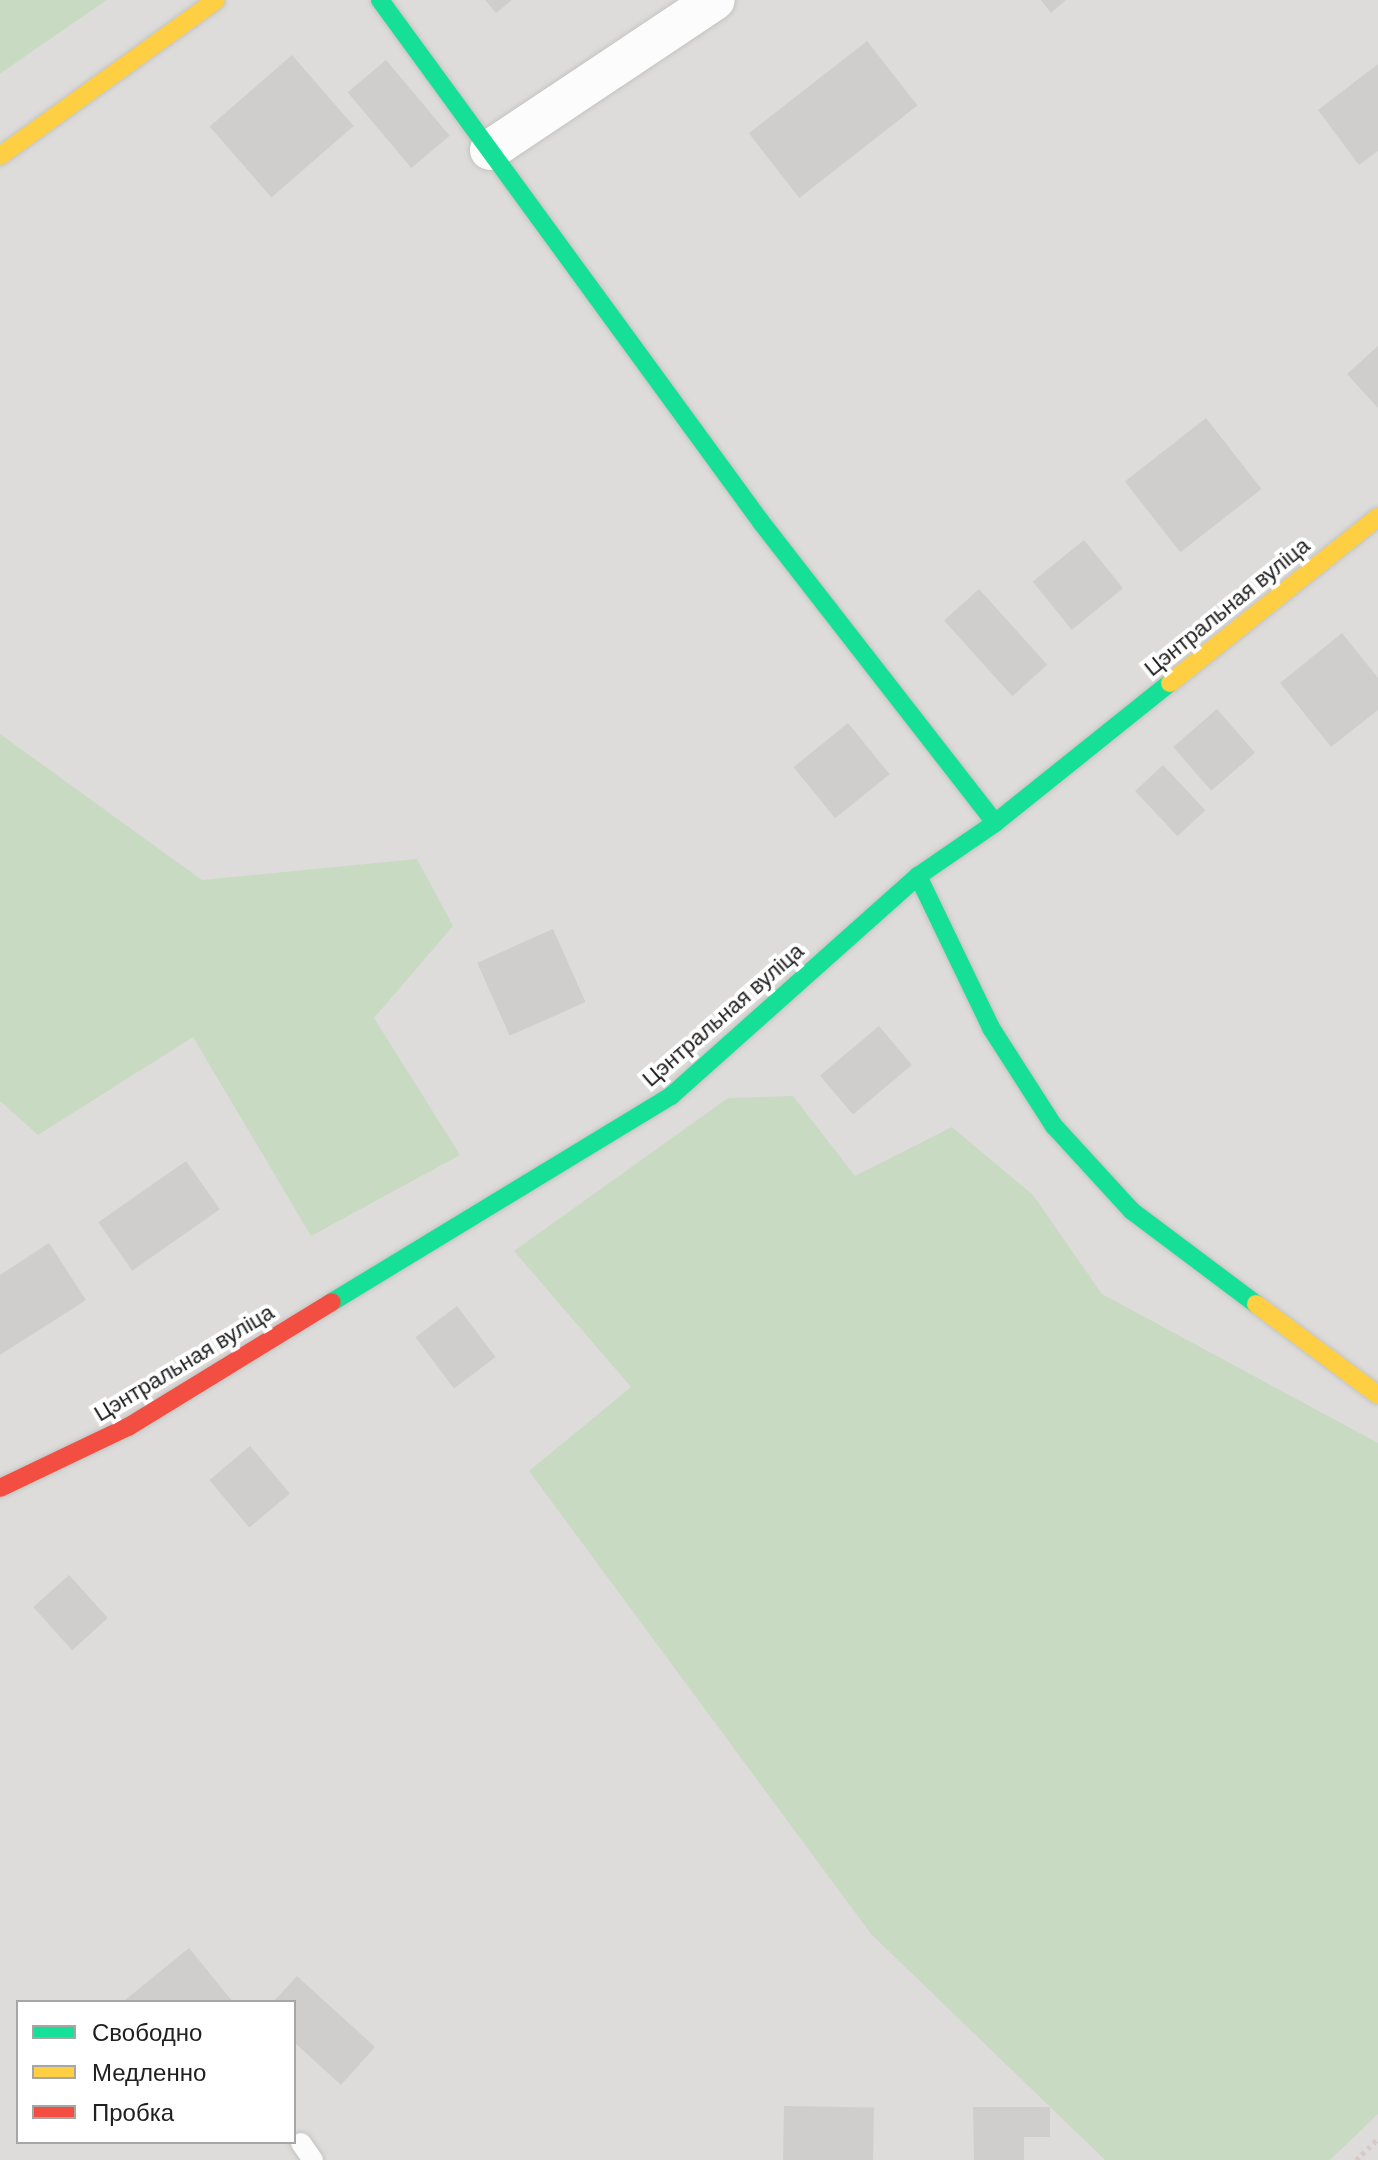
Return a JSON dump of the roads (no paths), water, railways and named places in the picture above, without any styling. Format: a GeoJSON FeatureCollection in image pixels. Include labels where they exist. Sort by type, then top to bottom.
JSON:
{"type":"FeatureCollection","features":[{"type":"Feature","properties":{"kind":"street"},"geometry":{"type":"LineString","coordinates":[[0,156],[216,0]]}},
{"type":"Feature","properties":{"kind":"street"},"geometry":{"type":"LineString","coordinates":[[380,0],[761,522],[995,823]]}},
{"type":"Feature","properties":{"kind":"street"},"geometry":{"type":"LineString","coordinates":[[490,150],[715,0]]}},
{"type":"Feature","properties":{"kind":"street","name":"Цэнтральная вуліца"},"geometry":{"type":"LineString","coordinates":[[0,1488],[128,1427],[671,1096],[918,876],[995,823],[1378,517]]}},
{"type":"Feature","properties":{"kind":"street"},"geometry":{"type":"LineString","coordinates":[[918,876],[991,1028],[1054,1126],[1132,1211],[1378,1395]]}}]}
